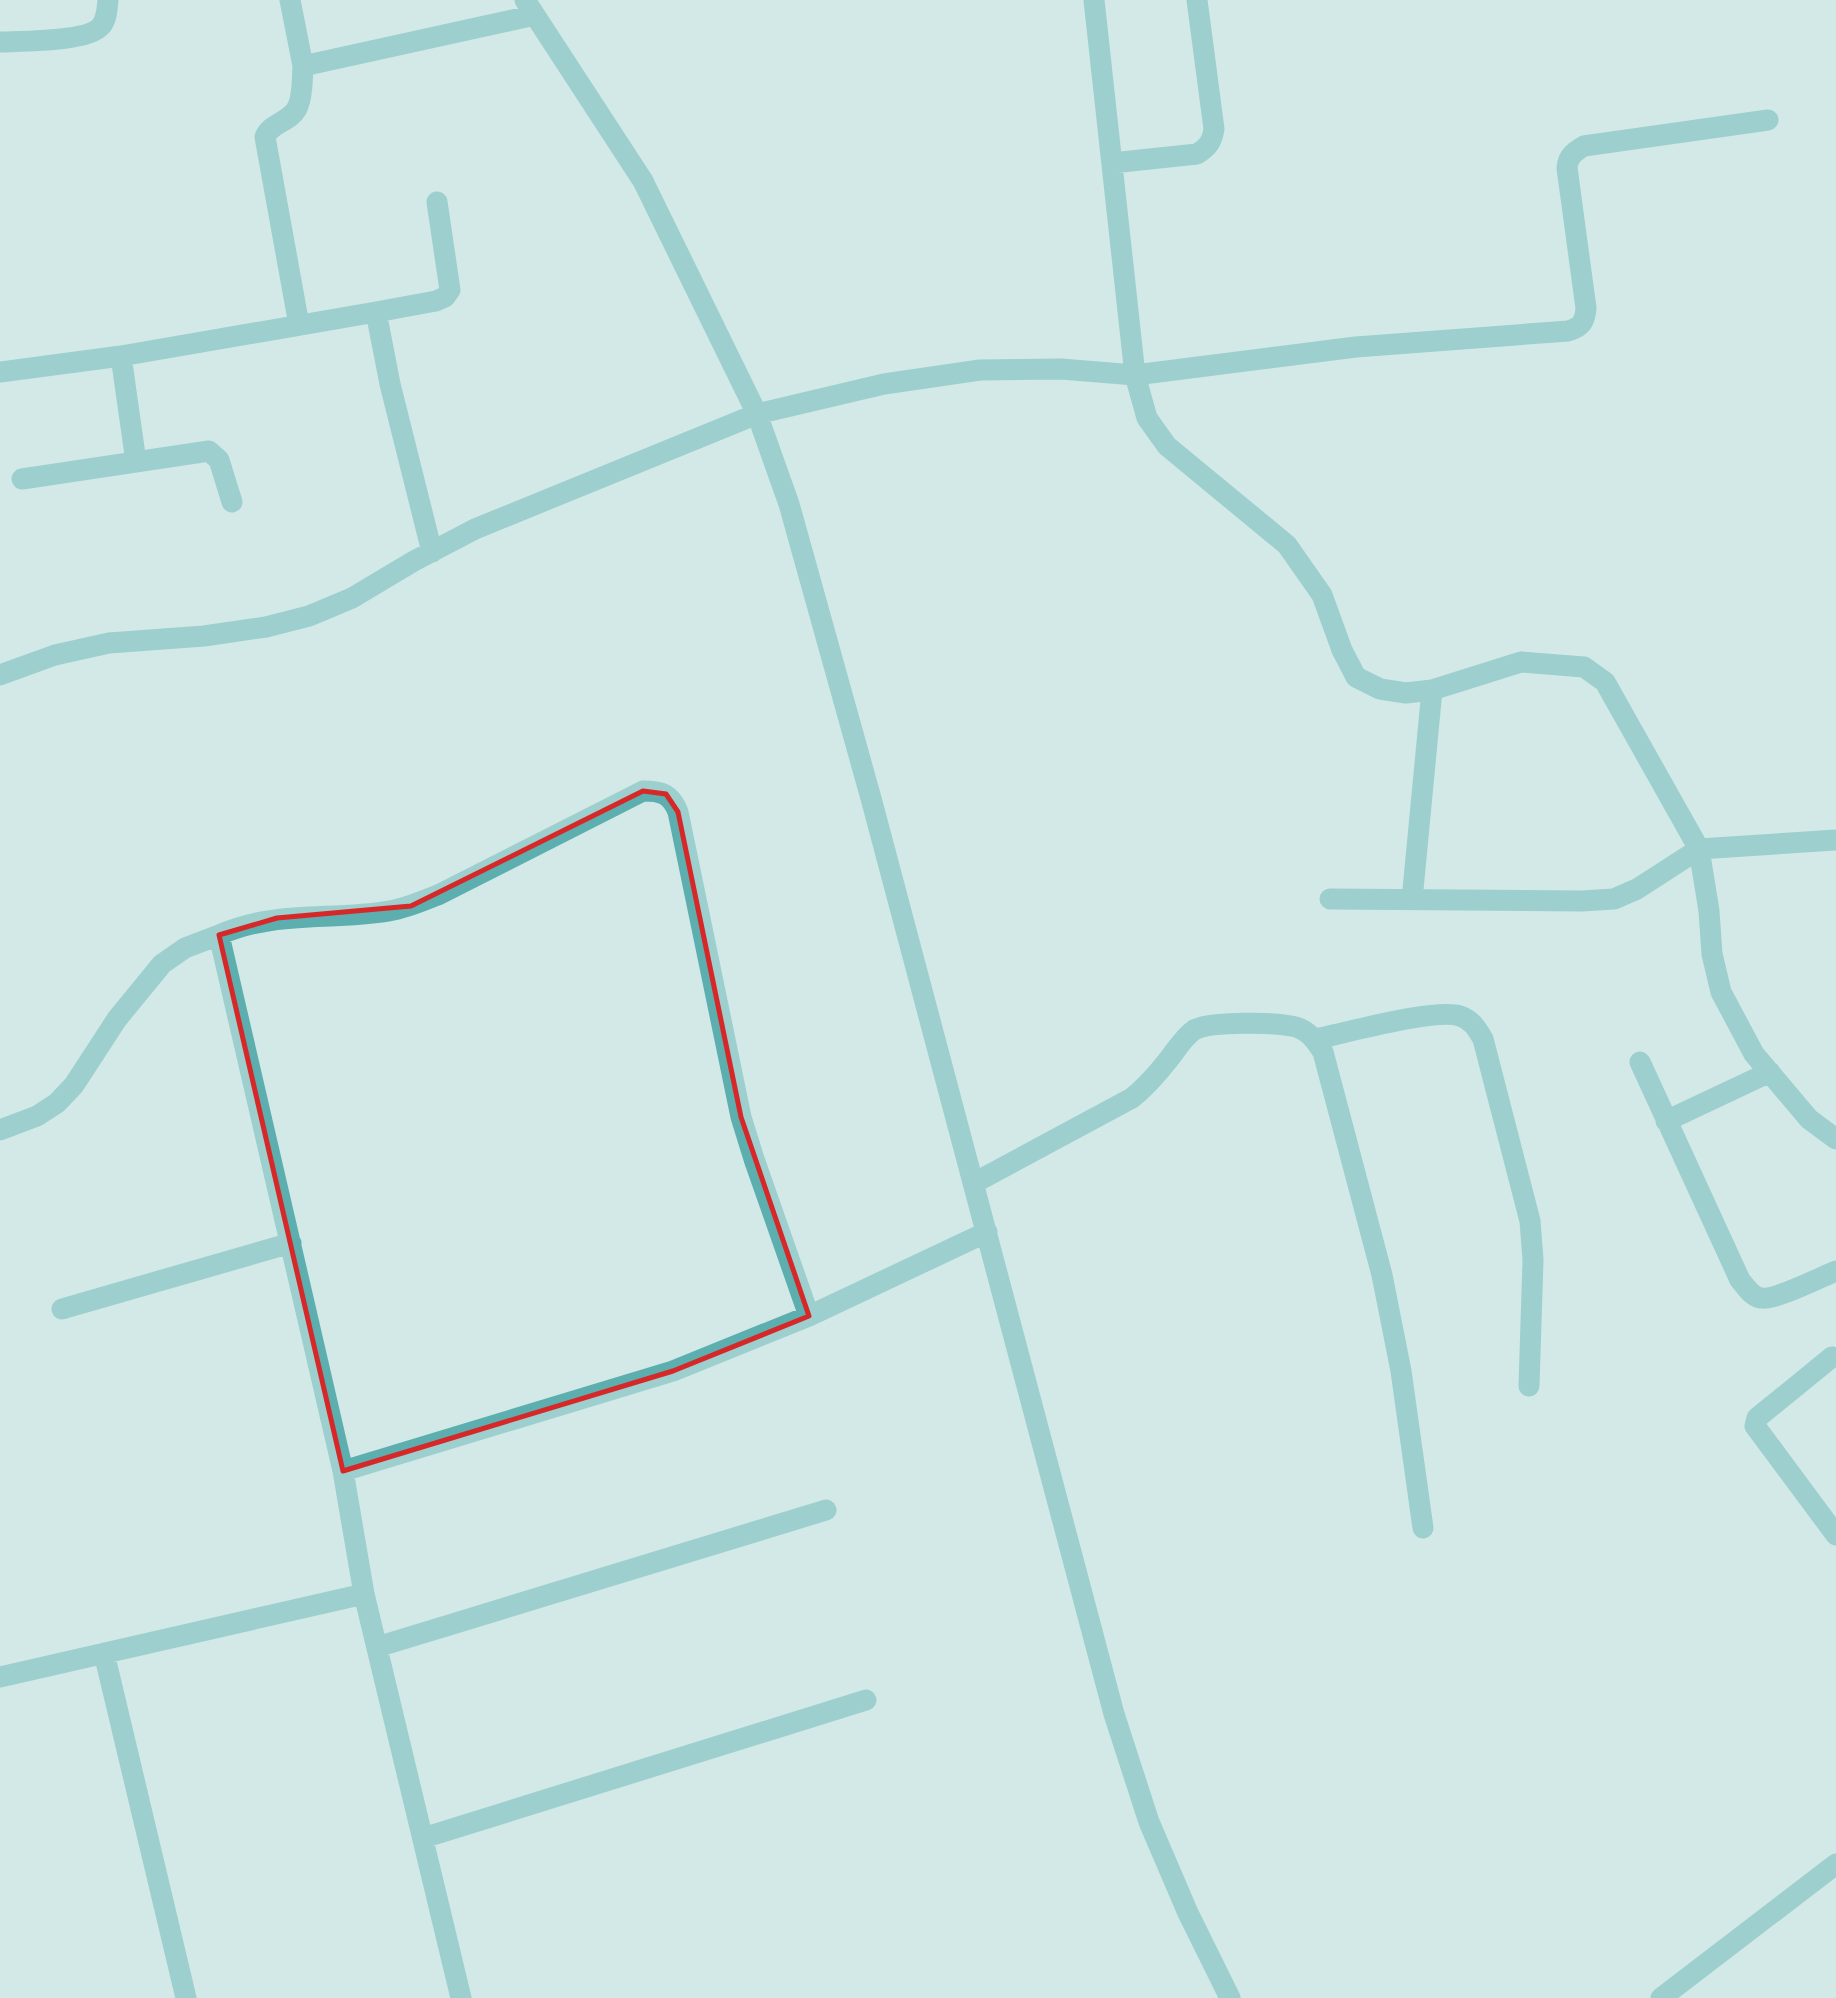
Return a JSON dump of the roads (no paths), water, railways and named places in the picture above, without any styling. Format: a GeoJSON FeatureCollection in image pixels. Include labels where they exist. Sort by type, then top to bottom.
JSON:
{"type":"FeatureCollection","features":[{"type":"Feature","properties":{"kind":"street"},"geometry":{"type":"LineString","coordinates":[[0,43],[83,36],[101,27],[107,14],[108,0]]}},
{"type":"Feature","properties":{"kind":"street"},"geometry":{"type":"LineString","coordinates":[[290,0],[303,66],[298,107],[286,119],[268,130],[265,137],[299,325]]}},
{"type":"Feature","properties":{"kind":"street"},"geometry":{"type":"LineString","coordinates":[[1094,0],[1135,375],[1147,418],[1167,446],[1287,545],[1322,595],[1342,650],[1356,677],[1380,689],[1406,693],[1432,690],[1521,662],[1584,667],[1605,682],[1699,849],[1709,911],[1712,954],[1721,992],[1754,1054],[1809,1119],[1836,1139]]}},
{"type":"Feature","properties":{"kind":"street"},"geometry":{"type":"LineString","coordinates":[[1112,163],[1197,154],[1206,149],[1212,140],[1214,129],[1197,0]]}},
{"type":"Feature","properties":{"kind":"street"},"geometry":{"type":"LineString","coordinates":[[303,66],[530,8],[643,181],[757,414],[796,530],[987,1231],[1114,1714],[1149,1822],[1188,1913],[1230,1998]]}},
{"type":"Feature","properties":{"kind":"street"},"geometry":{"type":"LineString","coordinates":[[0,676],[55,655],[109,643],[204,636],[266,627],[309,616],[352,598],[475,529],[757,414],[884,384],[980,370],[1060,369],[1135,375],[1356,347],[1569,331],[1578,328],[1585,320],[1586,308],[1567,168],[1567,161],[1573,153],[1584,146],[1768,120]]}},
{"type":"Feature","properties":{"kind":"street"},"geometry":{"type":"LineString","coordinates":[[0,372],[121,356],[436,301],[446,297],[450,290],[437,202]]}},
{"type":"Feature","properties":{"kind":"street"},"geometry":{"type":"LineString","coordinates":[[376,312],[390,384],[432,552]]}},
{"type":"Feature","properties":{"kind":"street"},"geometry":{"type":"LineString","coordinates":[[121,356],[136,462]]}},
{"type":"Feature","properties":{"kind":"street"},"geometry":{"type":"LineString","coordinates":[[22,479],[209,451],[219,460],[232,502]]}},
{"type":"Feature","properties":{"kind":"street"},"geometry":{"type":"LineString","coordinates":[[1412,900],[1432,690]]}},
{"type":"Feature","properties":{"kind":"street"},"geometry":{"type":"LineString","coordinates":[[0,1130],[16,1126],[57,1103],[74,1085],[117,1019],[162,964],[185,948],[235,928],[277,918],[388,911],[411,906],[440,894],[643,791],[666,794],[673,800],[678,812],[741,1117],[809,1316]]}},
{"type":"Feature","properties":{"kind":"street"},"geometry":{"type":"LineString","coordinates":[[1330,899],[1614,899],[1637,889],[1699,849],[1836,840]]}},
{"type":"Feature","properties":{"kind":"street"},"geometry":{"type":"LineString","coordinates":[[219,935],[343,1471],[364,1594],[461,1998]]}},
{"type":"Feature","properties":{"kind":"street"},"geometry":{"type":"LineString","coordinates":[[1315,1039],[1437,1013],[1460,1016],[1472,1022],[1483,1039],[1530,1220],[1533,1259],[1529,1385]]}},
{"type":"Feature","properties":{"kind":"street"},"geometry":{"type":"LineString","coordinates":[[974,1183],[1132,1098],[1152,1080],[1194,1031],[1208,1025],[1231,1023],[1296,1027],[1315,1039],[1323,1052],[1382,1275],[1401,1371],[1423,1528]]}},
{"type":"Feature","properties":{"kind":"street"},"geometry":{"type":"LineString","coordinates":[[1640,1062],[1740,1280],[1752,1294],[1762,1298],[1773,1297],[1836,1271]]}},
{"type":"Feature","properties":{"kind":"street"},"geometry":{"type":"LineString","coordinates":[[1667,1121],[1770,1072]]}},
{"type":"Feature","properties":{"kind":"street"},"geometry":{"type":"LineString","coordinates":[[343,1471],[673,1371],[809,1316],[987,1231]]}},
{"type":"Feature","properties":{"kind":"street"},"geometry":{"type":"LineString","coordinates":[[62,1309],[291,1244]]}},
{"type":"Feature","properties":{"kind":"street"},"geometry":{"type":"LineString","coordinates":[[1832,1357],[1757,1418],[1755,1426],[1836,1535]]}},
{"type":"Feature","properties":{"kind":"street"},"geometry":{"type":"LineString","coordinates":[[377,1647],[827,1510]]}},
{"type":"Feature","properties":{"kind":"street"},"geometry":{"type":"LineString","coordinates":[[0,1677],[364,1594]]}},
{"type":"Feature","properties":{"kind":"street"},"geometry":{"type":"LineString","coordinates":[[104,1653],[186,1998]]}},
{"type":"Feature","properties":{"kind":"street"},"geometry":{"type":"LineString","coordinates":[[424,1839],[866,1700]]}},
{"type":"Feature","properties":{"kind":"street"},"geometry":{"type":"LineString","coordinates":[[1661,1998],[1836,1864]]}}]}
